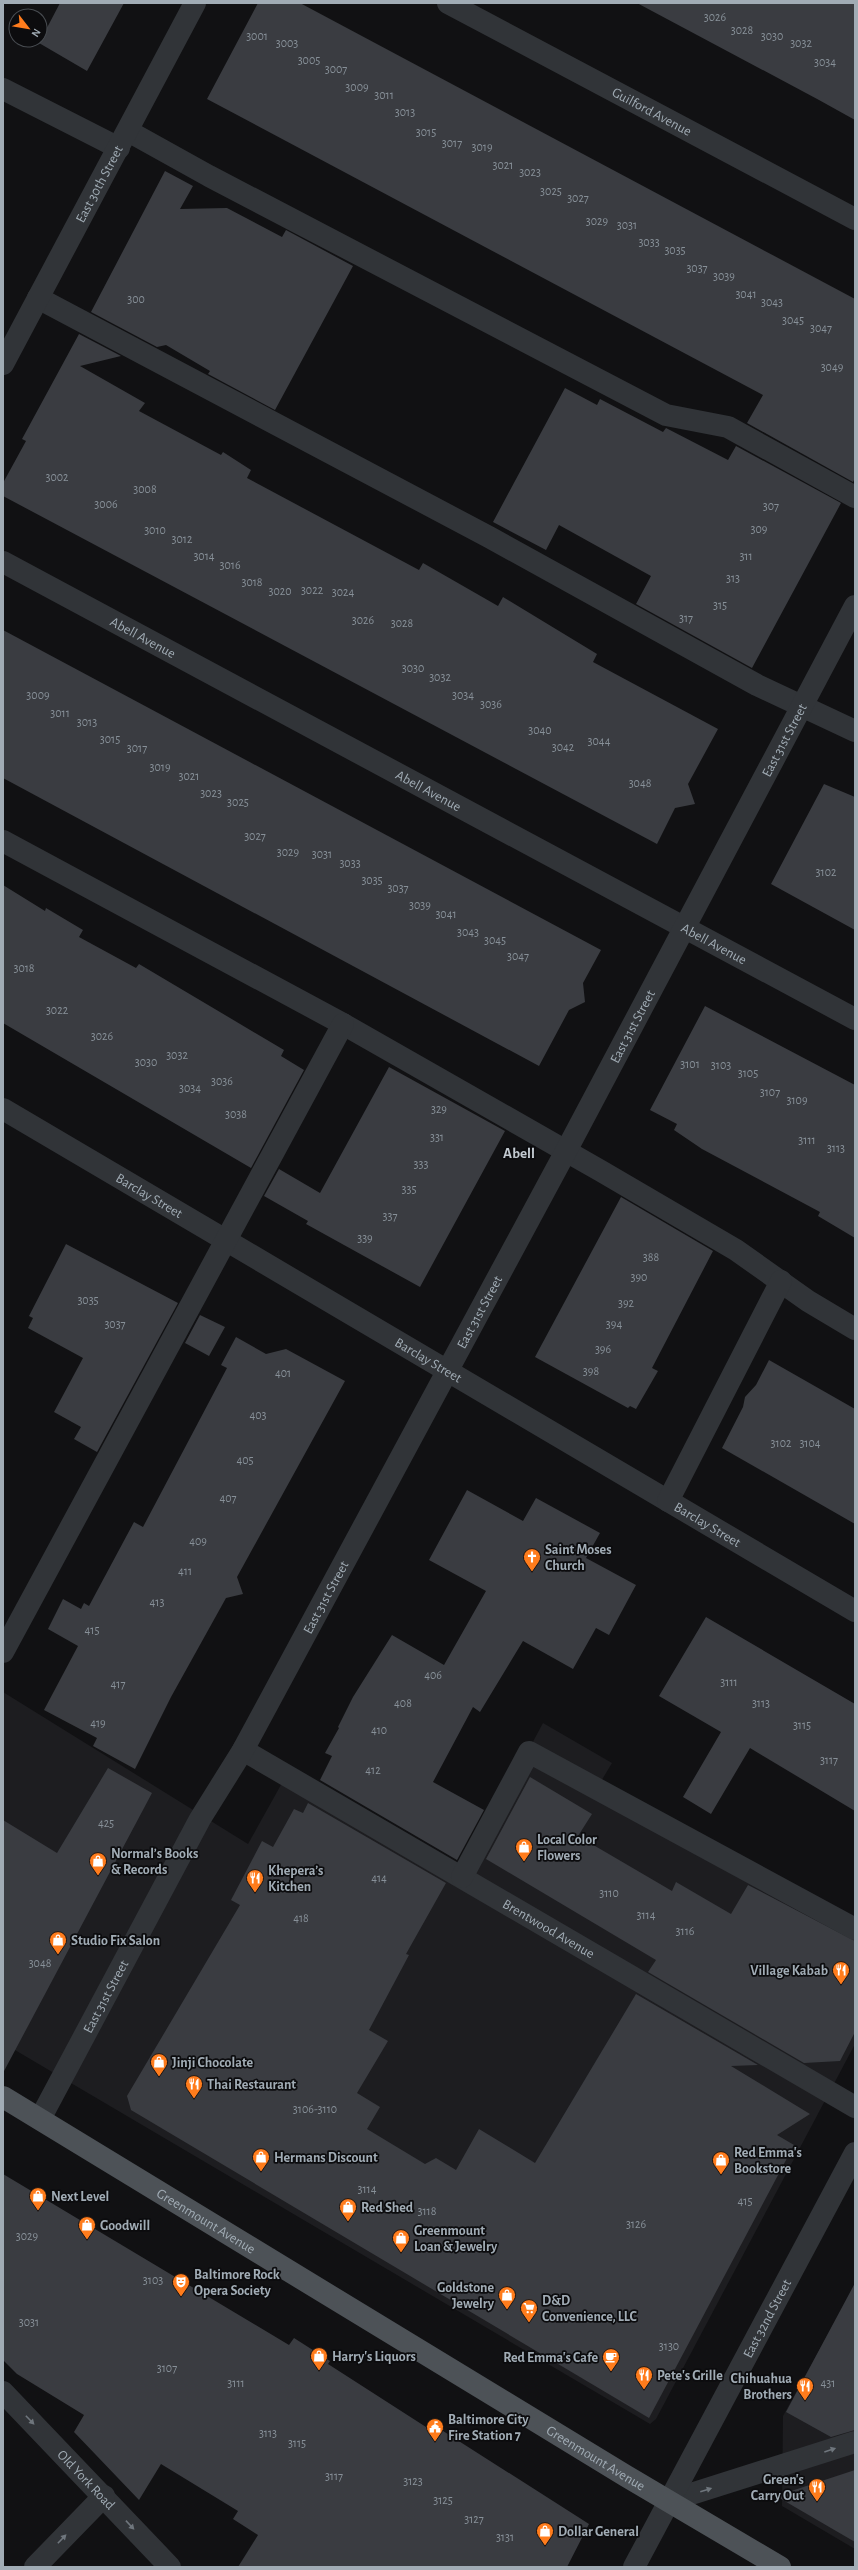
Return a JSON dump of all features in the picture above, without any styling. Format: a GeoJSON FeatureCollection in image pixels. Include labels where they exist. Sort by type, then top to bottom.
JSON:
{"type":"FeatureCollection","features":[{"type":"Feature","properties":{"kind":"main road","name":"Greenmount Avenue"},"geometry":{"type":"LineString","coordinates":[[3,2097],[669,2502],[780,2567]]}},
{"type":"Feature","properties":{"kind":"street","name":"East 30th Street"},"geometry":{"type":"LineString","coordinates":[[3,364],[195,3]]}},
{"type":"Feature","properties":{"kind":"street","name":"Guilford Avenue"},"geometry":{"type":"LineString","coordinates":[[448,3],[855,219]]}},
{"type":"Feature","properties":{"kind":"street"},"geometry":{"type":"LineString","coordinates":[[3,89],[209,176],[666,416],[728,427],[855,497]]}},
{"type":"Feature","properties":{"kind":"street"},"geometry":{"type":"LineString","coordinates":[[38,298],[489,537],[757,685],[855,731]]}},
{"type":"Feature","properties":{"kind":"street","name":"Abell Avenue"},"geometry":{"type":"LineString","coordinates":[[3,562],[684,929],[855,1019]]}},
{"type":"Feature","properties":{"kind":"street","name":"East 31st Street"},"geometry":{"type":"LineString","coordinates":[[40,2119],[200,1819],[243,1750],[446,1370],[566,1151],[855,606]]}},
{"type":"Feature","properties":{"kind":"street"},"geometry":{"type":"LineString","coordinates":[[3,841],[343,1024],[566,1151],[736,1250],[781,1281],[855,1328]]}},
{"type":"Feature","properties":{"kind":"street"},"geometry":{"type":"LineString","coordinates":[[3,1652],[227,1241],[343,1024]]}},
{"type":"Feature","properties":{"kind":"street","name":"Barclay Street"},"geometry":{"type":"LineString","coordinates":[[3,1109],[855,1611]]}},
{"type":"Feature","properties":{"kind":"street"},"geometry":{"type":"LineString","coordinates":[[668,1501],[781,1281]]}},
{"type":"Feature","properties":{"kind":"street","name":"Brentwood Avenue"},"geometry":{"type":"LineString","coordinates":[[243,1750],[855,2107]]}},
{"type":"Feature","properties":{"kind":"street"},"geometry":{"type":"LineString","coordinates":[[462,1877],[529,1752],[855,1929]]}},
{"type":"Feature","properties":{"kind":"street","name":"East 32nd Street"},"geometry":{"type":"LineString","coordinates":[[634,2567],[855,2153]]}},
{"type":"Feature","properties":{"kind":"street","name":"Old York Road"},"geometry":{"type":"LineString","coordinates":[[3,2392],[104,2496],[170,2567]]}},
{"type":"Feature","properties":{"kind":"street"},"geometry":{"type":"LineString","coordinates":[[669,2502],[855,2442]]}},
{"type":"Feature","properties":{"kind":"street"},"geometry":{"type":"LineString","coordinates":[[34,2567],[104,2496]]}},
{"type":"Feature","properties":{"kind":"shaded area"},"geometry":{"type":"Polygon","coordinates":[[[3,1692],[248,1844],[287,1774],[461,1876],[543,1723],[612,1763],[600,1783],[855,1927],[855,2044],[656,2419],[650,2424],[3,2043],[3,1692]]]}},
{"type":"Feature","properties":{"kind":"shaded area"},"geometry":{"type":"Polygon","coordinates":[[[855,2285],[855,2549],[782,2506],[783,2416],[855,2285]]]}},
{"type":"Feature","properties":{"kind":"building"},"geometry":{"type":"Polygon","coordinates":[[[60,3],[124,3],[87,71],[48,48],[48,26],[60,3]]]}},
{"type":"Feature","properties":{"kind":"building"},"geometry":{"type":"Polygon","coordinates":[[[258,3],[300,3],[855,299],[855,478],[853,482],[747,423],[763,395],[207,99],[258,3]]]}},
{"type":"Feature","properties":{"kind":"building"},"geometry":{"type":"Polygon","coordinates":[[[637,3],[855,3],[855,120],[819,100],[637,3]]]}},
{"type":"Feature","properties":{"kind":"building"},"geometry":{"type":"Polygon","coordinates":[[[165,171],[193,186],[180,209],[227,208],[282,237],[286,230],[353,266],[275,410],[208,374],[210,371],[166,345],[157,347],[91,312],[165,171]]]}},
{"type":"Feature","properties":{"kind":"building"},"geometry":{"type":"Polygon","coordinates":[[[79,334],[121,356],[80,366],[145,403],[139,411],[221,455],[223,452],[251,470],[247,478],[419,570],[423,563],[498,606],[503,597],[597,654],[593,662],[718,729],[688,784],[695,804],[675,808],[657,844],[3,496],[3,483],[26,441],[22,439],[79,334]]]}},
{"type":"Feature","properties":{"kind":"building"},"geometry":{"type":"Polygon","coordinates":[[[565,388],[597,405],[600,399],[663,432],[666,428],[728,460],[736,446],[841,503],[752,668],[636,604],[651,576],[559,525],[546,550],[493,522],[565,388]]]}},
{"type":"Feature","properties":{"kind":"building"},"geometry":{"type":"Polygon","coordinates":[[[3,630],[601,950],[583,983],[585,1002],[569,1010],[539,1066],[3,778],[3,630]]]}},
{"type":"Feature","properties":{"kind":"building"},"geometry":{"type":"Polygon","coordinates":[[[824,784],[855,797],[855,930],[771,884],[824,784]]]}},
{"type":"Feature","properties":{"kind":"building"},"geometry":{"type":"Polygon","coordinates":[[[3,885],[45,911],[46,908],[83,930],[79,937],[136,968],[139,964],[284,1050],[281,1056],[304,1070],[251,1168],[3,1023],[3,885]]]}},
{"type":"Feature","properties":{"kind":"building"},"geometry":{"type":"Polygon","coordinates":[[[705,1006],[855,1085],[855,1238],[818,1216],[820,1212],[702,1149],[674,1130],[677,1124],[650,1110],[705,1006]]]}},
{"type":"Feature","properties":{"kind":"building"},"geometry":{"type":"Polygon","coordinates":[[[389,1067],[505,1131],[420,1287],[306,1224],[308,1221],[264,1196],[279,1169],[320,1193],[389,1067]]]}},
{"type":"Feature","properties":{"kind":"building"},"geometry":{"type":"Polygon","coordinates":[[[621,1197],[713,1251],[652,1368],[658,1371],[636,1409],[630,1406],[628,1408],[535,1357],[621,1197]]]}},
{"type":"Feature","properties":{"kind":"building"},"geometry":{"type":"Polygon","coordinates":[[[66,1244],[178,1303],[97,1452],[74,1439],[81,1427],[54,1412],[83,1358],[28,1328],[33,1318],[29,1316],[66,1244]]]}},
{"type":"Feature","properties":{"kind":"building"},"geometry":{"type":"Polygon","coordinates":[[[200,1315],[225,1327],[209,1356],[185,1343],[200,1315]]]}},
{"type":"Feature","properties":{"kind":"building"},"geometry":{"type":"Polygon","coordinates":[[[236,1337],[266,1354],[286,1349],[345,1381],[237,1577],[243,1594],[226,1598],[171,1697],[135,1769],[93,1746],[97,1738],[44,1710],[78,1646],[48,1629],[63,1599],[81,1609],[84,1603],[89,1606],[134,1522],[143,1527],[227,1368],[221,1365],[236,1337]]]}},
{"type":"Feature","properties":{"kind":"building"},"geometry":{"type":"Polygon","coordinates":[[[769,1360],[855,1409],[855,1524],[722,1448],[743,1407],[745,1397],[756,1385],[769,1360]]]}},
{"type":"Feature","properties":{"kind":"building"},"geometry":{"type":"Polygon","coordinates":[[[467,1490],[523,1521],[536,1498],[600,1533],[586,1558],[636,1585],[609,1635],[596,1628],[573,1669],[523,1641],[480,1712],[473,1707],[433,1782],[484,1810],[457,1860],[320,1780],[332,1756],[325,1753],[339,1728],[338,1727],[353,1697],[392,1635],[444,1665],[486,1591],[429,1560],[467,1490]]]}},
{"type":"Feature","properties":{"kind":"building"},"geometry":{"type":"Polygon","coordinates":[[[706,1617],[855,1704],[855,1811],[750,1748],[711,1814],[683,1797],[721,1732],[659,1696],[706,1617]]]}},
{"type":"Feature","properties":{"kind":"building"},"geometry":{"type":"Polygon","coordinates":[[[108,1768],[152,1793],[3,2073],[3,1820],[57,1853],[108,1768]]]}},
{"type":"Feature","properties":{"kind":"building"},"geometry":{"type":"Polygon","coordinates":[[[530,1777],[592,1814],[578,1836],[672,1891],[676,1882],[731,1914],[748,1885],[855,1941],[855,2032],[840,2061],[804,2063],[648,1972],[656,1960],[486,1859],[530,1777]]]}},
{"type":"Feature","properties":{"kind":"building"},"geometry":{"type":"Polygon","coordinates":[[[308,1803],[446,1883],[406,1954],[409,1955],[369,2030],[388,2041],[357,2093],[380,2107],[367,2129],[425,2164],[436,2158],[456,2170],[479,2129],[535,2163],[636,1994],[758,2065],[731,2066],[810,2114],[777,2135],[794,2145],[649,2418],[131,2110],[127,2096],[240,1905],[231,1900],[262,1841],[273,1847],[294,1809],[303,1813],[308,1803]]]}},
{"type":"Feature","properties":{"kind":"building"},"geometry":{"type":"Polygon","coordinates":[[[3,2174],[289,2345],[294,2338],[330,2361],[328,2364],[426,2427],[429,2422],[589,2524],[567,2567],[238,2567],[258,2535],[233,2519],[238,2511],[161,2464],[139,2500],[74,2432],[84,2415],[17,2374],[3,2360],[3,2174]]]}},
{"type":"Feature","properties":{"kind":"building"},"geometry":{"type":"Polygon","coordinates":[[[855,2283],[855,2430],[831,2437],[786,2412],[855,2283]]]}},
{"type":"Feature","properties":{"kind":"building"},"geometry":{"type":"Polygon","coordinates":[[[855,2470],[855,2542],[776,2496],[855,2470]]]}},
{"type":"Feature","properties":{"kind":"place","name":"Saint Moses Church"},"geometry":{"type":"Point","coordinates":[532,1572]}},
{"type":"Feature","properties":{"kind":"place","name":"Local Color Flowers"},"geometry":{"type":"Point","coordinates":[524,1862]}},
{"type":"Feature","properties":{"kind":"place","name":"Normal’s Books & Records"},"geometry":{"type":"Point","coordinates":[98,1876]}},
{"type":"Feature","properties":{"kind":"place","name":"Khepera’s Kitchen"},"geometry":{"type":"Point","coordinates":[255,1893]}},
{"type":"Feature","properties":{"kind":"place","name":"Studio Fix Salon"},"geometry":{"type":"Point","coordinates":[58,1955]}},
{"type":"Feature","properties":{"kind":"place","name":"Village Kabab"},"geometry":{"type":"Point","coordinates":[841,1985]}},
{"type":"Feature","properties":{"kind":"place","name":"Jinji Chocolate"},"geometry":{"type":"Point","coordinates":[159,2077]}},
{"type":"Feature","properties":{"kind":"place","name":"Thai Restaurant"},"geometry":{"type":"Point","coordinates":[194,2099]}},
{"type":"Feature","properties":{"kind":"place","name":"Hermans Discount"},"geometry":{"type":"Point","coordinates":[261,2172]}},
{"type":"Feature","properties":{"kind":"place","name":"Red Emma's Bookstore"},"geometry":{"type":"Point","coordinates":[721,2175]}},
{"type":"Feature","properties":{"kind":"place","name":"Next Level"},"geometry":{"type":"Point","coordinates":[38,2211]}},
{"type":"Feature","properties":{"kind":"place","name":"Red Shed"},"geometry":{"type":"Point","coordinates":[348,2222]}},
{"type":"Feature","properties":{"kind":"place","name":"Goodwill"},"geometry":{"type":"Point","coordinates":[87,2240]}},
{"type":"Feature","properties":{"kind":"place","name":"Greenmount Loan & Jewelry"},"geometry":{"type":"Point","coordinates":[401,2253]}},
{"type":"Feature","properties":{"kind":"place","name":"Baltimore Rock Opera Society"},"geometry":{"type":"Point","coordinates":[181,2297]}},
{"type":"Feature","properties":{"kind":"place","name":"Goldstone Jewelry"},"geometry":{"type":"Point","coordinates":[507,2310]}},
{"type":"Feature","properties":{"kind":"place","name":"D&D Convenience, LLC"},"geometry":{"type":"Point","coordinates":[529,2323]}},
{"type":"Feature","properties":{"kind":"place","name":"Harry's Liquors"},"geometry":{"type":"Point","coordinates":[319,2371]}},
{"type":"Feature","properties":{"kind":"place","name":"Red Emma's Cafe"},"geometry":{"type":"Point","coordinates":[611,2372]}},
{"type":"Feature","properties":{"kind":"place","name":"Pete's Grille"},"geometry":{"type":"Point","coordinates":[644,2390]}},
{"type":"Feature","properties":{"kind":"place","name":"Chihuahua Brothers"},"geometry":{"type":"Point","coordinates":[805,2401]}},
{"type":"Feature","properties":{"kind":"place","name":"Baltimore City Fire Station 7"},"geometry":{"type":"Point","coordinates":[435,2442]}},
{"type":"Feature","properties":{"kind":"place","name":"Green's Carry Out"},"geometry":{"type":"Point","coordinates":[817,2502]}},
{"type":"Feature","properties":{"kind":"place","name":"Dollar General"},"geometry":{"type":"Point","coordinates":[545,2546]}},
{"type":"Feature","properties":{"kind":"district","name":"Abell"},"geometry":{"type":"Point","coordinates":[519,1153]}}]}
